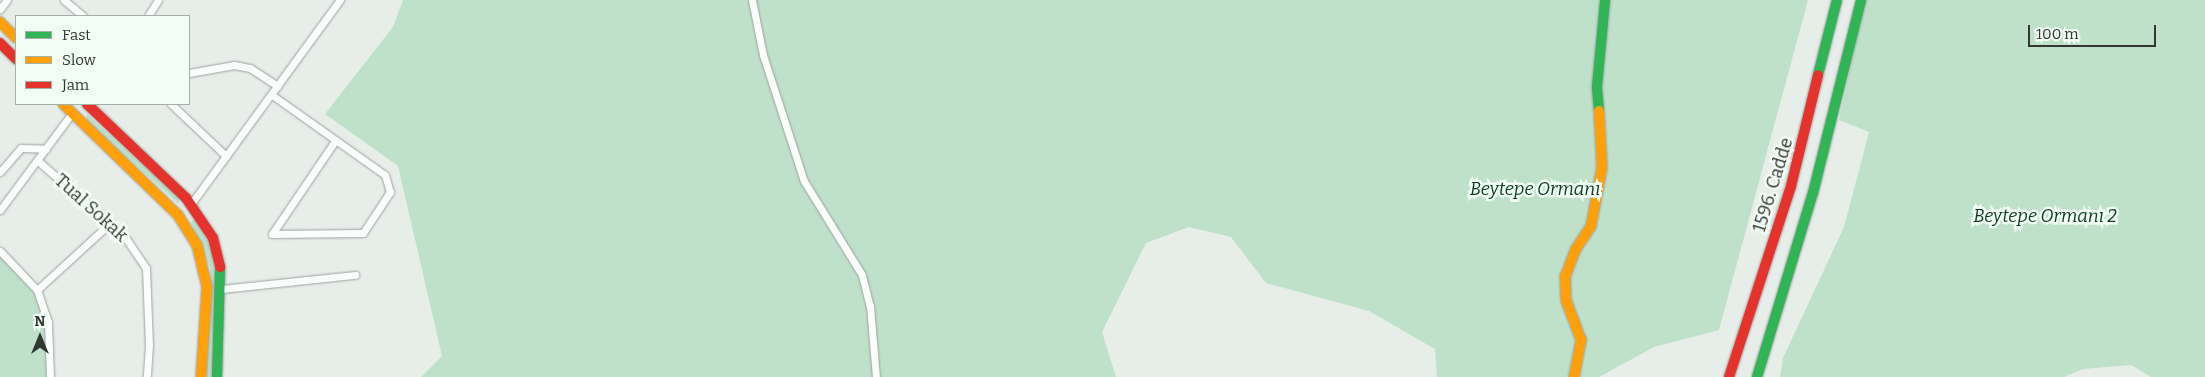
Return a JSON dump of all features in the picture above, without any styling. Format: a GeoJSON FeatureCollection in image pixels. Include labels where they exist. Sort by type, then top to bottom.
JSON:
{"type":"FeatureCollection","features":[{"type":"Feature","properties":{"kind":"street"},"geometry":{"type":"LineString","coordinates":[[0,9],[7,0]]}},
{"type":"Feature","properties":{"kind":"street"},"geometry":{"type":"LineString","coordinates":[[64,0],[82,15]]}},
{"type":"Feature","properties":{"kind":"street"},"geometry":{"type":"LineString","coordinates":[[149,15],[158,0]]}},
{"type":"Feature","properties":{"kind":"street"},"geometry":{"type":"LineString","coordinates":[[178,214],[191,204],[340,0]]}},
{"type":"Feature","properties":{"kind":"street"},"geometry":{"type":"LineString","coordinates":[[752,0],[763,55],[804,181],[862,275],[870,306],[876,377]]}},
{"type":"Feature","properties":{"kind":"street"},"geometry":{"type":"LineString","coordinates":[[1574,377],[1581,340],[1566,300],[1565,278],[1576,249],[1591,226],[1602,167],[1597,87],[1606,0]]}},
{"type":"Feature","properties":{"kind":"street","name":"1596. Cadde"},"geometry":{"type":"LineString","coordinates":[[1729,377],[1791,186],[1837,0]]}},
{"type":"Feature","properties":{"kind":"street"},"geometry":{"type":"LineString","coordinates":[[1757,377],[1813,193],[1861,0]]}},
{"type":"Feature","properties":{"kind":"street"},"geometry":{"type":"LineString","coordinates":[[0,22],[15,37]]}},
{"type":"Feature","properties":{"kind":"street"},"geometry":{"type":"LineString","coordinates":[[0,44],[15,58]]}},
{"type":"Feature","properties":{"kind":"street"},"geometry":{"type":"LineString","coordinates":[[190,73],[234,65],[250,68],[278,86]]}},
{"type":"Feature","properties":{"kind":"street"},"geometry":{"type":"LineString","coordinates":[[272,95],[385,175],[390,192],[369,227],[353,234],[272,234],[335,141]]}},
{"type":"Feature","properties":{"kind":"street"},"geometry":{"type":"LineString","coordinates":[[64,105],[178,214],[197,244],[206,278],[201,377]]}},
{"type":"Feature","properties":{"kind":"street"},"geometry":{"type":"LineString","coordinates":[[0,210],[79,105]]}},
{"type":"Feature","properties":{"kind":"street"},"geometry":{"type":"LineString","coordinates":[[88,105],[191,204],[216,246],[220,261],[221,289],[217,377]]}},
{"type":"Feature","properties":{"kind":"street"},"geometry":{"type":"LineString","coordinates":[[172,105],[226,156]]}},
{"type":"Feature","properties":{"kind":"street"},"geometry":{"type":"LineString","coordinates":[[0,172],[21,148],[46,149]]}},
{"type":"Feature","properties":{"kind":"street","name":"Tual Sokak"},"geometry":{"type":"LineString","coordinates":[[38,161],[125,237],[146,268],[149,345],[146,377]]}},
{"type":"Feature","properties":{"kind":"street"},"geometry":{"type":"LineString","coordinates":[[37,290],[109,224]]}},
{"type":"Feature","properties":{"kind":"street"},"geometry":{"type":"LineString","coordinates":[[0,252],[37,290],[48,322],[50,377]]}},
{"type":"Feature","properties":{"kind":"street"},"geometry":{"type":"LineString","coordinates":[[221,289],[355,275]]}},
{"type":"Feature","properties":{"kind":"street"},"geometry":{"type":"LineString","coordinates":[[1720,377],[1735,360]]}},
{"type":"Feature","properties":{"kind":"green space","name":"Beytepe Ormanı"},"geometry":{"type":"Polygon","coordinates":[[[403,0],[1808,0],[1719,330],[1654,347],[1599,377],[1437,377],[1435,349],[1369,311],[1266,283],[1231,237],[1189,227],[1146,243],[1102,332],[1116,377],[421,377],[442,356],[398,166],[325,114],[393,27],[403,0]]]}},
{"type":"Feature","properties":{"kind":"green space","name":"Beytepe Ormanı 2"},"geometry":{"type":"Polygon","coordinates":[[[1865,0],[2205,0],[2205,377],[2151,377],[2131,365],[2083,369],[2064,377],[1780,377],[1783,358],[1844,227],[1869,132],[1839,120],[1865,0]]]}},
{"type":"Feature","properties":{"kind":"green space"},"geometry":{"type":"Polygon","coordinates":[[[87,114],[179,198],[179,204],[86,120],[87,114]]]}},
{"type":"Feature","properties":{"kind":"green space"},"geometry":{"type":"Polygon","coordinates":[[[194,218],[213,250],[218,276],[213,377],[206,377],[210,268],[191,223],[194,218]]]}},
{"type":"Feature","properties":{"kind":"green space"},"geometry":{"type":"Polygon","coordinates":[[[0,251],[37,290],[48,322],[50,377],[0,377],[0,251]]]}},
{"type":"Feature","properties":{"kind":"traffic: fast"},"geometry":{"type":"LineString","coordinates":[[1599,111],[1597,87],[1605,0]]}},
{"type":"Feature","properties":{"kind":"traffic: fast"},"geometry":{"type":"LineString","coordinates":[[1818,75],[1837,0]]}},
{"type":"Feature","properties":{"kind":"traffic: fast"},"geometry":{"type":"LineString","coordinates":[[1757,377],[1813,193],[1861,0]]}},
{"type":"Feature","properties":{"kind":"traffic: fast"},"geometry":{"type":"LineString","coordinates":[[217,377],[220,267]]}},
{"type":"Feature","properties":{"kind":"traffic: slow"},"geometry":{"type":"LineString","coordinates":[[0,22],[15,37]]}},
{"type":"Feature","properties":{"kind":"traffic: slow"},"geometry":{"type":"LineString","coordinates":[[64,105],[178,215],[197,245],[207,287],[201,377]]}},
{"type":"Feature","properties":{"kind":"traffic: slow"},"geometry":{"type":"LineString","coordinates":[[1574,377],[1581,340],[1566,300],[1565,277],[1576,249],[1591,226],[1602,167],[1599,111]]}},
{"type":"Feature","properties":{"kind":"traffic: jam"},"geometry":{"type":"LineString","coordinates":[[0,43],[15,58]]}},
{"type":"Feature","properties":{"kind":"traffic: jam"},"geometry":{"type":"LineString","coordinates":[[1729,377],[1791,186],[1818,75]]}},
{"type":"Feature","properties":{"kind":"traffic: jam"},"geometry":{"type":"LineString","coordinates":[[88,105],[186,198],[213,238],[220,267]]}}]}
